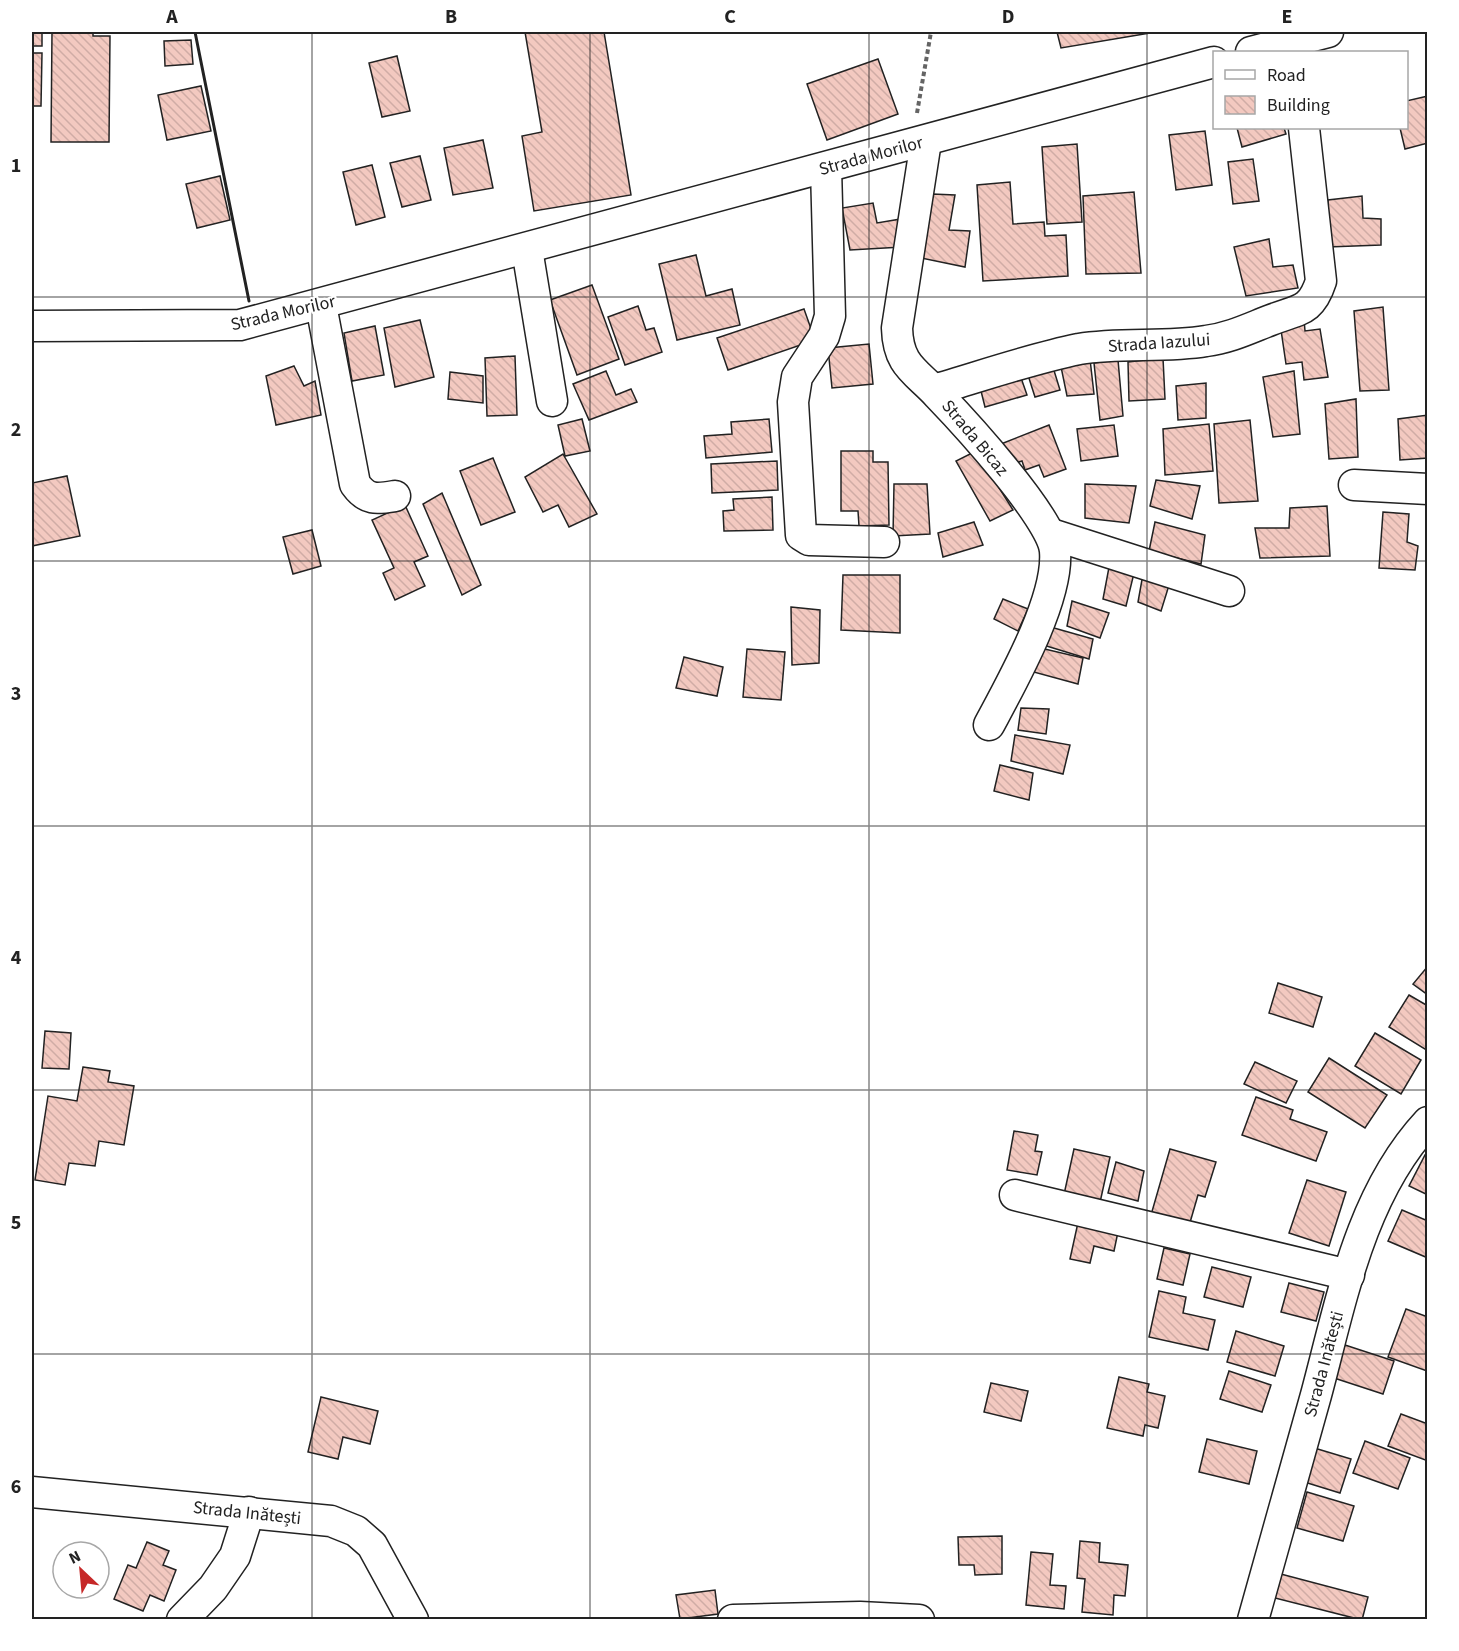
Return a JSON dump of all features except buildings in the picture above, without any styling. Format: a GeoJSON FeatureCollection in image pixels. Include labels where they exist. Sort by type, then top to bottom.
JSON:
{"type":"FeatureCollection","features":[{"type":"Feature","properties":{"kind":"street"},"geometry":{"type":"LineString","coordinates":[[1260,51],[1294,47],[1328,32]]}},
{"type":"Feature","properties":{"kind":"street","name":"Strada Morilor"},"geometry":{"type":"LineString","coordinates":[[32,326],[240,325],[1213,63]]}},
{"type":"Feature","properties":{"kind":"street","name":"Strada Iazului"},"geometry":{"type":"LineString","coordinates":[[934,390],[1053,354],[1083,349],[1205,342],[1236,335],[1283,315],[1297,313],[1309,305],[1316,297],[1321,281],[1304,129]]}},
{"type":"Feature","properties":{"kind":"street","name":"Strada Bicaz"},"geometry":{"type":"LineString","coordinates":[[918,143],[897,335],[901,355],[907,366],[934,390],[1035,509],[1051,534],[1055,552],[1052,591],[989,725]]}},
{"type":"Feature","properties":{"kind":"street"},"geometry":{"type":"LineString","coordinates":[[826,168],[830,316],[824,336],[797,377],[793,402],[801,535],[809,540],[884,542]]}},
{"type":"Feature","properties":{"kind":"street"},"geometry":{"type":"LineString","coordinates":[[527,249],[552,401]]}},
{"type":"Feature","properties":{"kind":"street"},"geometry":{"type":"LineString","coordinates":[[321,305],[355,484],[363,494],[372,499],[395,496]]}},
{"type":"Feature","properties":{"kind":"street"},"geometry":{"type":"LineString","coordinates":[[1354,485],[1428,489]]}},
{"type":"Feature","properties":{"kind":"street"},"geometry":{"type":"LineString","coordinates":[[1051,534],[1229,591]]}},
{"type":"Feature","properties":{"kind":"street","name":"Strada Inătești"},"geometry":{"type":"LineString","coordinates":[[1253,1620],[1349,1275],[1368,1220],[1392,1170],[1428,1122]]}},
{"type":"Feature","properties":{"kind":"street"},"geometry":{"type":"LineString","coordinates":[[1016,1195],[1349,1275]]}},
{"type":"Feature","properties":{"kind":"street","name":"Strada Inătești"},"geometry":{"type":"LineString","coordinates":[[32,1492],[331,1521],[356,1532],[372,1545],[413,1620]]}},
{"type":"Feature","properties":{"kind":"street"},"geometry":{"type":"LineString","coordinates":[[182,1620],[213,1588],[235,1556],[249,1512]]}},
{"type":"Feature","properties":{"kind":"street"},"geometry":{"type":"LineString","coordinates":[[733,1620],[802,1617],[919,1620]]}},
{"type":"Feature","properties":{"kind":"path"},"geometry":{"type":"LineString","coordinates":[[918,143],[931,32]]}},
{"type":"Feature","properties":{"kind":"wall"},"geometry":{"type":"LineString","coordinates":[[195,32],[249,301]]}}]}
